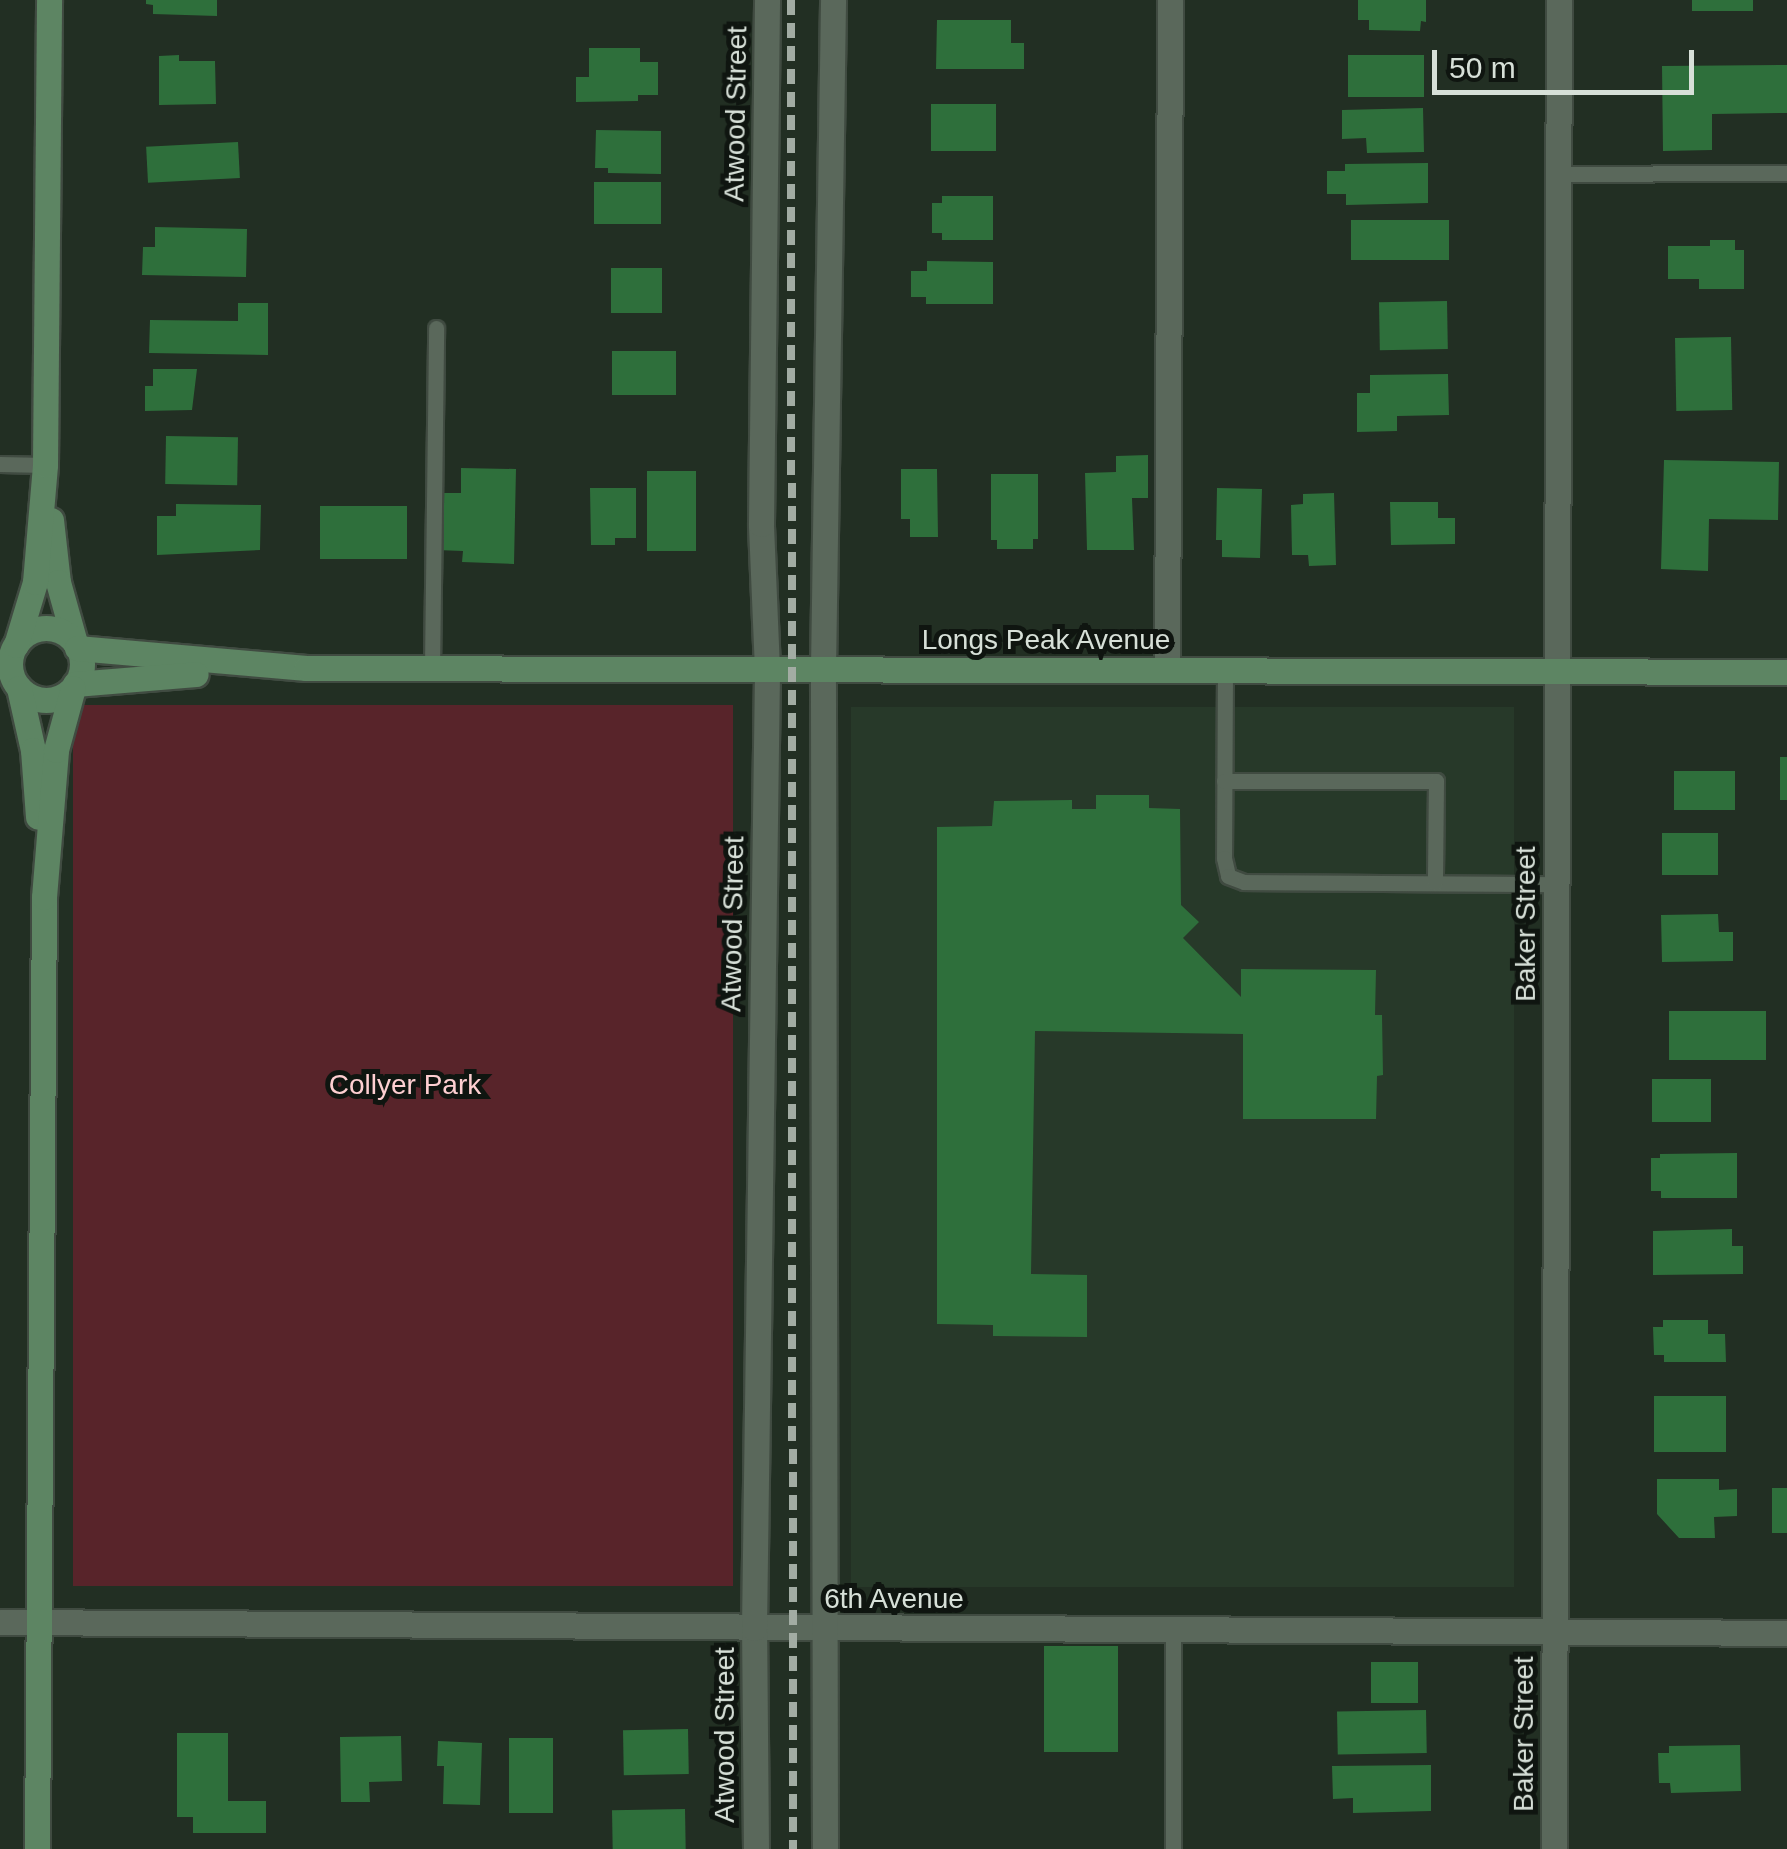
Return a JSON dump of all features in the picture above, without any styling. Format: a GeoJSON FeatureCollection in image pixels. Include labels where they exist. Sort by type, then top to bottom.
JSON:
{"type":"FeatureCollection","features":[{"type":"Feature","properties":{"kind":"street"},"geometry":{"type":"LineString","coordinates":[[44,897],[32,750],[12,686],[10,648],[35,582],[44,465],[49,0]]}},
{"type":"Feature","properties":{"kind":"street","name":"Atwood Street"},"geometry":{"type":"LineString","coordinates":[[756,1849],[754,1628],[767,669],[761,524],[767,0]]}},
{"type":"Feature","properties":{"kind":"street"},"geometry":{"type":"LineString","coordinates":[[826,1849],[823,669],[833,0]]}},
{"type":"Feature","properties":{"kind":"street"},"geometry":{"type":"LineString","coordinates":[[1167,670],[1170,0]]}},
{"type":"Feature","properties":{"kind":"street","name":"Baker Street"},"geometry":{"type":"LineString","coordinates":[[1554,1849],[1559,0]]}},
{"type":"Feature","properties":{"kind":"street"},"geometry":{"type":"LineString","coordinates":[[38,1849],[44,897],[56,750],[81,666],[58,582],[44,465]]}},
{"type":"Feature","properties":{"kind":"street"},"geometry":{"type":"LineString","coordinates":[[10,648],[44,628],[56,630],[76,646]]}},
{"type":"Feature","properties":{"kind":"street","name":"Longs Peak Avenue"},"geometry":{"type":"LineString","coordinates":[[76,646],[306,668]]}},
{"type":"Feature","properties":{"kind":"street","name":"Longs Peak Avenue"},"geometry":{"type":"LineString","coordinates":[[74,686],[306,668],[1787,672]]}},
{"type":"Feature","properties":{"kind":"street"},"geometry":{"type":"LineString","coordinates":[[12,686],[28,696],[52,700],[74,686]]}},
{"type":"Feature","properties":{"kind":"street","name":"6th Avenue"},"geometry":{"type":"LineString","coordinates":[[0,1622],[1787,1632]]}},
{"type":"Feature","properties":{"kind":"lane"},"geometry":{"type":"LineString","coordinates":[[1559,174],[1787,173]]}},
{"type":"Feature","properties":{"kind":"lane"},"geometry":{"type":"LineString","coordinates":[[432,668],[436,328]]}},
{"type":"Feature","properties":{"kind":"lane"},"geometry":{"type":"LineString","coordinates":[[0,464],[44,465]]}},
{"type":"Feature","properties":{"kind":"lane"},"geometry":{"type":"LineString","coordinates":[[1225,670],[1228,876],[1244,882],[1556,884]]}},
{"type":"Feature","properties":{"kind":"lane"},"geometry":{"type":"LineString","coordinates":[[1224,781],[1436,781],[1435,883]]}},
{"type":"Feature","properties":{"kind":"lane"},"geometry":{"type":"LineString","coordinates":[[1173,1630],[1173,1849]]}},
{"type":"Feature","properties":{"kind":"shaded area"},"geometry":{"type":"Polygon","coordinates":[[[851,707],[1514,707],[1514,1587],[851,1587],[851,707]]]}},
{"type":"Feature","properties":{"kind":"green space","name":"Collyer Park"},"geometry":{"type":"Polygon","coordinates":[[[73,705],[733,705],[733,1586],[73,1586],[73,705]]]}},
{"type":"Feature","properties":{"kind":"building"},"geometry":{"type":"Polygon","coordinates":[[[146,0],[217,0],[217,16],[153,14],[153,5],[146,4],[146,0]]]}},
{"type":"Feature","properties":{"kind":"building"},"geometry":{"type":"Polygon","coordinates":[[[1358,0],[1426,0],[1426,22],[1421,21],[1420,31],[1369,30],[1369,20],[1358,20],[1358,0]]]}},
{"type":"Feature","properties":{"kind":"building"},"geometry":{"type":"Polygon","coordinates":[[[1692,0],[1753,0],[1753,11],[1692,11],[1692,0]]]}},
{"type":"Feature","properties":{"kind":"building"},"geometry":{"type":"Polygon","coordinates":[[[937,20],[1011,20],[1011,43],[1024,43],[1024,69],[936,69],[937,20]]]}},
{"type":"Feature","properties":{"kind":"building"},"geometry":{"type":"Polygon","coordinates":[[[589,48],[640,48],[640,62],[658,62],[658,95],[638,95],[638,101],[576,102],[576,77],[589,77],[589,48]]]}},
{"type":"Feature","properties":{"kind":"building"},"geometry":{"type":"Polygon","coordinates":[[[179,55],[179,61],[215,61],[216,104],[159,105],[159,56],[179,55]]]}},
{"type":"Feature","properties":{"kind":"building"},"geometry":{"type":"Polygon","coordinates":[[[1348,55],[1424,55],[1424,97],[1348,97],[1348,55]]]}},
{"type":"Feature","properties":{"kind":"building"},"geometry":{"type":"Polygon","coordinates":[[[1787,65],[1787,113],[1712,114],[1712,150],[1663,151],[1662,66],[1787,65]]]}},
{"type":"Feature","properties":{"kind":"building"},"geometry":{"type":"Polygon","coordinates":[[[931,104],[996,104],[996,151],[931,151],[931,104]]]}},
{"type":"Feature","properties":{"kind":"building"},"geometry":{"type":"Polygon","coordinates":[[[1423,108],[1424,152],[1367,153],[1366,138],[1342,139],[1342,110],[1423,108]]]}},
{"type":"Feature","properties":{"kind":"building"},"geometry":{"type":"Polygon","coordinates":[[[596,130],[661,131],[661,174],[608,173],[608,168],[595,168],[596,130]]]}},
{"type":"Feature","properties":{"kind":"building"},"geometry":{"type":"Polygon","coordinates":[[[238,142],[240,178],[148,183],[146,147],[238,142]]]}},
{"type":"Feature","properties":{"kind":"building"},"geometry":{"type":"Polygon","coordinates":[[[1428,163],[1428,203],[1346,205],[1346,194],[1327,194],[1327,171],[1345,171],[1345,164],[1428,163]]]}},
{"type":"Feature","properties":{"kind":"building"},"geometry":{"type":"Polygon","coordinates":[[[594,182],[661,182],[661,224],[594,224],[594,182]]]}},
{"type":"Feature","properties":{"kind":"building"},"geometry":{"type":"Polygon","coordinates":[[[942,196],[993,196],[993,240],[942,240],[942,233],[932,233],[932,203],[942,203],[942,196]]]}},
{"type":"Feature","properties":{"kind":"building"},"geometry":{"type":"Polygon","coordinates":[[[1351,220],[1449,220],[1449,260],[1351,260],[1351,220]]]}},
{"type":"Feature","properties":{"kind":"building"},"geometry":{"type":"Polygon","coordinates":[[[155,227],[247,229],[246,277],[142,275],[143,247],[155,247],[155,227]]]}},
{"type":"Feature","properties":{"kind":"building"},"geometry":{"type":"Polygon","coordinates":[[[1710,240],[1735,240],[1735,250],[1744,250],[1744,289],[1699,289],[1699,279],[1668,279],[1668,246],[1710,246],[1710,240]]]}},
{"type":"Feature","properties":{"kind":"building"},"geometry":{"type":"Polygon","coordinates":[[[927,261],[993,262],[993,304],[926,304],[926,297],[911,297],[911,271],[927,271],[927,261]]]}},
{"type":"Feature","properties":{"kind":"building"},"geometry":{"type":"Polygon","coordinates":[[[611,268],[662,268],[662,313],[611,313],[611,268]]]}},
{"type":"Feature","properties":{"kind":"building"},"geometry":{"type":"Polygon","coordinates":[[[1447,301],[1448,349],[1380,350],[1379,302],[1447,301]]]}},
{"type":"Feature","properties":{"kind":"building"},"geometry":{"type":"Polygon","coordinates":[[[238,303],[268,303],[268,355],[149,353],[150,320],[238,321],[238,303]]]}},
{"type":"Feature","properties":{"kind":"building"},"geometry":{"type":"Polygon","coordinates":[[[1731,337],[1732,410],[1676,411],[1675,338],[1731,337]]]}},
{"type":"Feature","properties":{"kind":"building"},"geometry":{"type":"Polygon","coordinates":[[[612,351],[676,351],[676,395],[612,395],[612,351]]]}},
{"type":"Feature","properties":{"kind":"building"},"geometry":{"type":"Polygon","coordinates":[[[153,369],[197,369],[192,410],[145,411],[145,386],[153,386],[153,369]]]}},
{"type":"Feature","properties":{"kind":"building"},"geometry":{"type":"Polygon","coordinates":[[[1448,374],[1449,415],[1397,416],[1397,431],[1357,432],[1357,393],[1370,393],[1370,375],[1448,374]]]}},
{"type":"Feature","properties":{"kind":"building"},"geometry":{"type":"Polygon","coordinates":[[[166,436],[238,437],[237,485],[165,484],[166,436]]]}},
{"type":"Feature","properties":{"kind":"building"},"geometry":{"type":"Polygon","coordinates":[[[1148,455],[1148,498],[1132,498],[1134,550],[1087,550],[1085,473],[1116,472],[1116,456],[1148,455]]]}},
{"type":"Feature","properties":{"kind":"building"},"geometry":{"type":"Polygon","coordinates":[[[1664,460],[1779,462],[1778,520],[1709,519],[1708,571],[1661,569],[1664,460]]]}},
{"type":"Feature","properties":{"kind":"building"},"geometry":{"type":"Polygon","coordinates":[[[461,468],[516,469],[514,564],[462,562],[463,551],[437,550],[438,493],[461,493],[461,468]]]}},
{"type":"Feature","properties":{"kind":"building"},"geometry":{"type":"Polygon","coordinates":[[[901,469],[937,469],[938,537],[910,537],[910,519],[901,519],[901,469]]]}},
{"type":"Feature","properties":{"kind":"building"},"geometry":{"type":"Polygon","coordinates":[[[647,471],[696,471],[696,551],[647,551],[647,471]]]}},
{"type":"Feature","properties":{"kind":"building"},"geometry":{"type":"Polygon","coordinates":[[[991,474],[1038,474],[1038,539],[1033,539],[1033,549],[997,549],[997,540],[991,540],[991,474]]]}},
{"type":"Feature","properties":{"kind":"building"},"geometry":{"type":"Polygon","coordinates":[[[590,488],[636,488],[636,538],[615,538],[615,545],[591,545],[590,488]]]}},
{"type":"Feature","properties":{"kind":"building"},"geometry":{"type":"Polygon","coordinates":[[[1217,488],[1262,489],[1260,558],[1222,557],[1222,540],[1216,540],[1217,488]]]}},
{"type":"Feature","properties":{"kind":"building"},"geometry":{"type":"Polygon","coordinates":[[[1334,493],[1336,565],[1309,566],[1308,555],[1292,555],[1291,505],[1303,504],[1303,494],[1334,493]]]}},
{"type":"Feature","properties":{"kind":"building"},"geometry":{"type":"Polygon","coordinates":[[[1390,502],[1438,502],[1438,518],[1455,518],[1455,544],[1391,545],[1390,502]]]}},
{"type":"Feature","properties":{"kind":"building"},"geometry":{"type":"Polygon","coordinates":[[[176,504],[261,505],[260,550],[157,555],[157,516],[176,516],[176,504]]]}},
{"type":"Feature","properties":{"kind":"building"},"geometry":{"type":"Polygon","coordinates":[[[320,506],[407,506],[407,559],[320,559],[320,506]]]}},
{"type":"Feature","properties":{"kind":"building"},"geometry":{"type":"Polygon","coordinates":[[[1780,757],[1787,757],[1787,800],[1780,800],[1780,757]]]}},
{"type":"Feature","properties":{"kind":"building"},"geometry":{"type":"Polygon","coordinates":[[[1674,771],[1735,771],[1735,810],[1674,810],[1674,771]]]}},
{"type":"Feature","properties":{"kind":"building"},"geometry":{"type":"Polygon","coordinates":[[[1096,795],[1149,795],[1149,808],[1180,809],[1181,905],[1199,922],[1183,938],[1241,997],[1241,969],[1376,970],[1375,1015],[1382,1015],[1383,1075],[1377,1076],[1376,1119],[1243,1119],[1243,1034],[1035,1031],[1031,1274],[1087,1275],[1087,1337],[993,1336],[993,1325],[937,1324],[937,827],[992,826],[994,801],[1072,800],[1072,809],[1096,809],[1096,795]]]}},
{"type":"Feature","properties":{"kind":"building"},"geometry":{"type":"Polygon","coordinates":[[[1662,833],[1718,833],[1718,875],[1662,875],[1662,833]]]}},
{"type":"Feature","properties":{"kind":"building"},"geometry":{"type":"Polygon","coordinates":[[[1718,914],[1719,932],[1733,932],[1733,961],[1662,962],[1661,915],[1718,914]]]}},
{"type":"Feature","properties":{"kind":"building"},"geometry":{"type":"Polygon","coordinates":[[[1669,1011],[1766,1011],[1766,1060],[1669,1060],[1669,1011]]]}},
{"type":"Feature","properties":{"kind":"building"},"geometry":{"type":"Polygon","coordinates":[[[1652,1079],[1711,1079],[1711,1122],[1652,1122],[1652,1079]]]}},
{"type":"Feature","properties":{"kind":"building"},"geometry":{"type":"Polygon","coordinates":[[[1737,1153],[1737,1198],[1661,1198],[1661,1191],[1651,1191],[1651,1158],[1660,1158],[1660,1154],[1737,1153]]]}},
{"type":"Feature","properties":{"kind":"building"},"geometry":{"type":"Polygon","coordinates":[[[1732,1229],[1732,1246],[1743,1246],[1743,1274],[1653,1275],[1653,1231],[1732,1229]]]}},
{"type":"Feature","properties":{"kind":"building"},"geometry":{"type":"Polygon","coordinates":[[[1663,1320],[1708,1320],[1708,1334],[1725,1334],[1726,1362],[1664,1362],[1664,1355],[1654,1355],[1653,1327],[1663,1327],[1663,1320]]]}},
{"type":"Feature","properties":{"kind":"building"},"geometry":{"type":"Polygon","coordinates":[[[1654,1396],[1726,1396],[1726,1452],[1654,1452],[1654,1396]]]}},
{"type":"Feature","properties":{"kind":"building"},"geometry":{"type":"Polygon","coordinates":[[[1657,1479],[1719,1479],[1719,1490],[1737,1489],[1737,1516],[1714,1517],[1715,1538],[1679,1538],[1657,1514],[1657,1479]]]}},
{"type":"Feature","properties":{"kind":"building"},"geometry":{"type":"Polygon","coordinates":[[[1772,1488],[1787,1488],[1787,1533],[1772,1533],[1772,1488]]]}},
{"type":"Feature","properties":{"kind":"building"},"geometry":{"type":"Polygon","coordinates":[[[1044,1646],[1118,1646],[1118,1752],[1044,1752],[1044,1646]]]}},
{"type":"Feature","properties":{"kind":"building"},"geometry":{"type":"Polygon","coordinates":[[[1371,1662],[1418,1662],[1418,1703],[1371,1703],[1371,1662]]]}},
{"type":"Feature","properties":{"kind":"building"},"geometry":{"type":"Polygon","coordinates":[[[1426,1710],[1427,1753],[1338,1755],[1337,1712],[1426,1710]]]}},
{"type":"Feature","properties":{"kind":"building"},"geometry":{"type":"Polygon","coordinates":[[[688,1729],[689,1774],[624,1775],[623,1730],[688,1729]]]}},
{"type":"Feature","properties":{"kind":"building"},"geometry":{"type":"Polygon","coordinates":[[[177,1733],[228,1733],[228,1801],[266,1801],[266,1833],[193,1833],[193,1817],[177,1817],[177,1733]]]}},
{"type":"Feature","properties":{"kind":"building"},"geometry":{"type":"Polygon","coordinates":[[[401,1736],[402,1781],[369,1782],[370,1802],[341,1802],[340,1737],[401,1736]]]}},
{"type":"Feature","properties":{"kind":"building"},"geometry":{"type":"Polygon","coordinates":[[[509,1738],[553,1738],[553,1813],[509,1813],[509,1738]]]}},
{"type":"Feature","properties":{"kind":"building"},"geometry":{"type":"Polygon","coordinates":[[[438,1741],[482,1743],[480,1805],[443,1804],[444,1766],[437,1766],[438,1741]]]}},
{"type":"Feature","properties":{"kind":"building"},"geometry":{"type":"Polygon","coordinates":[[[1740,1745],[1741,1791],[1671,1793],[1670,1783],[1659,1783],[1658,1753],[1669,1753],[1669,1746],[1740,1745]]]}},
{"type":"Feature","properties":{"kind":"building"},"geometry":{"type":"Polygon","coordinates":[[[1431,1765],[1431,1811],[1353,1813],[1353,1798],[1333,1799],[1332,1766],[1431,1765]]]}},
{"type":"Feature","properties":{"kind":"building"},"geometry":{"type":"Polygon","coordinates":[[[685,1809],[686,1849],[613,1849],[612,1810],[685,1809]]]}},
{"type":"Feature","properties":{"kind":"railway"},"geometry":{"type":"LineString","coordinates":[[791,0],[793,1849]]}}]}
